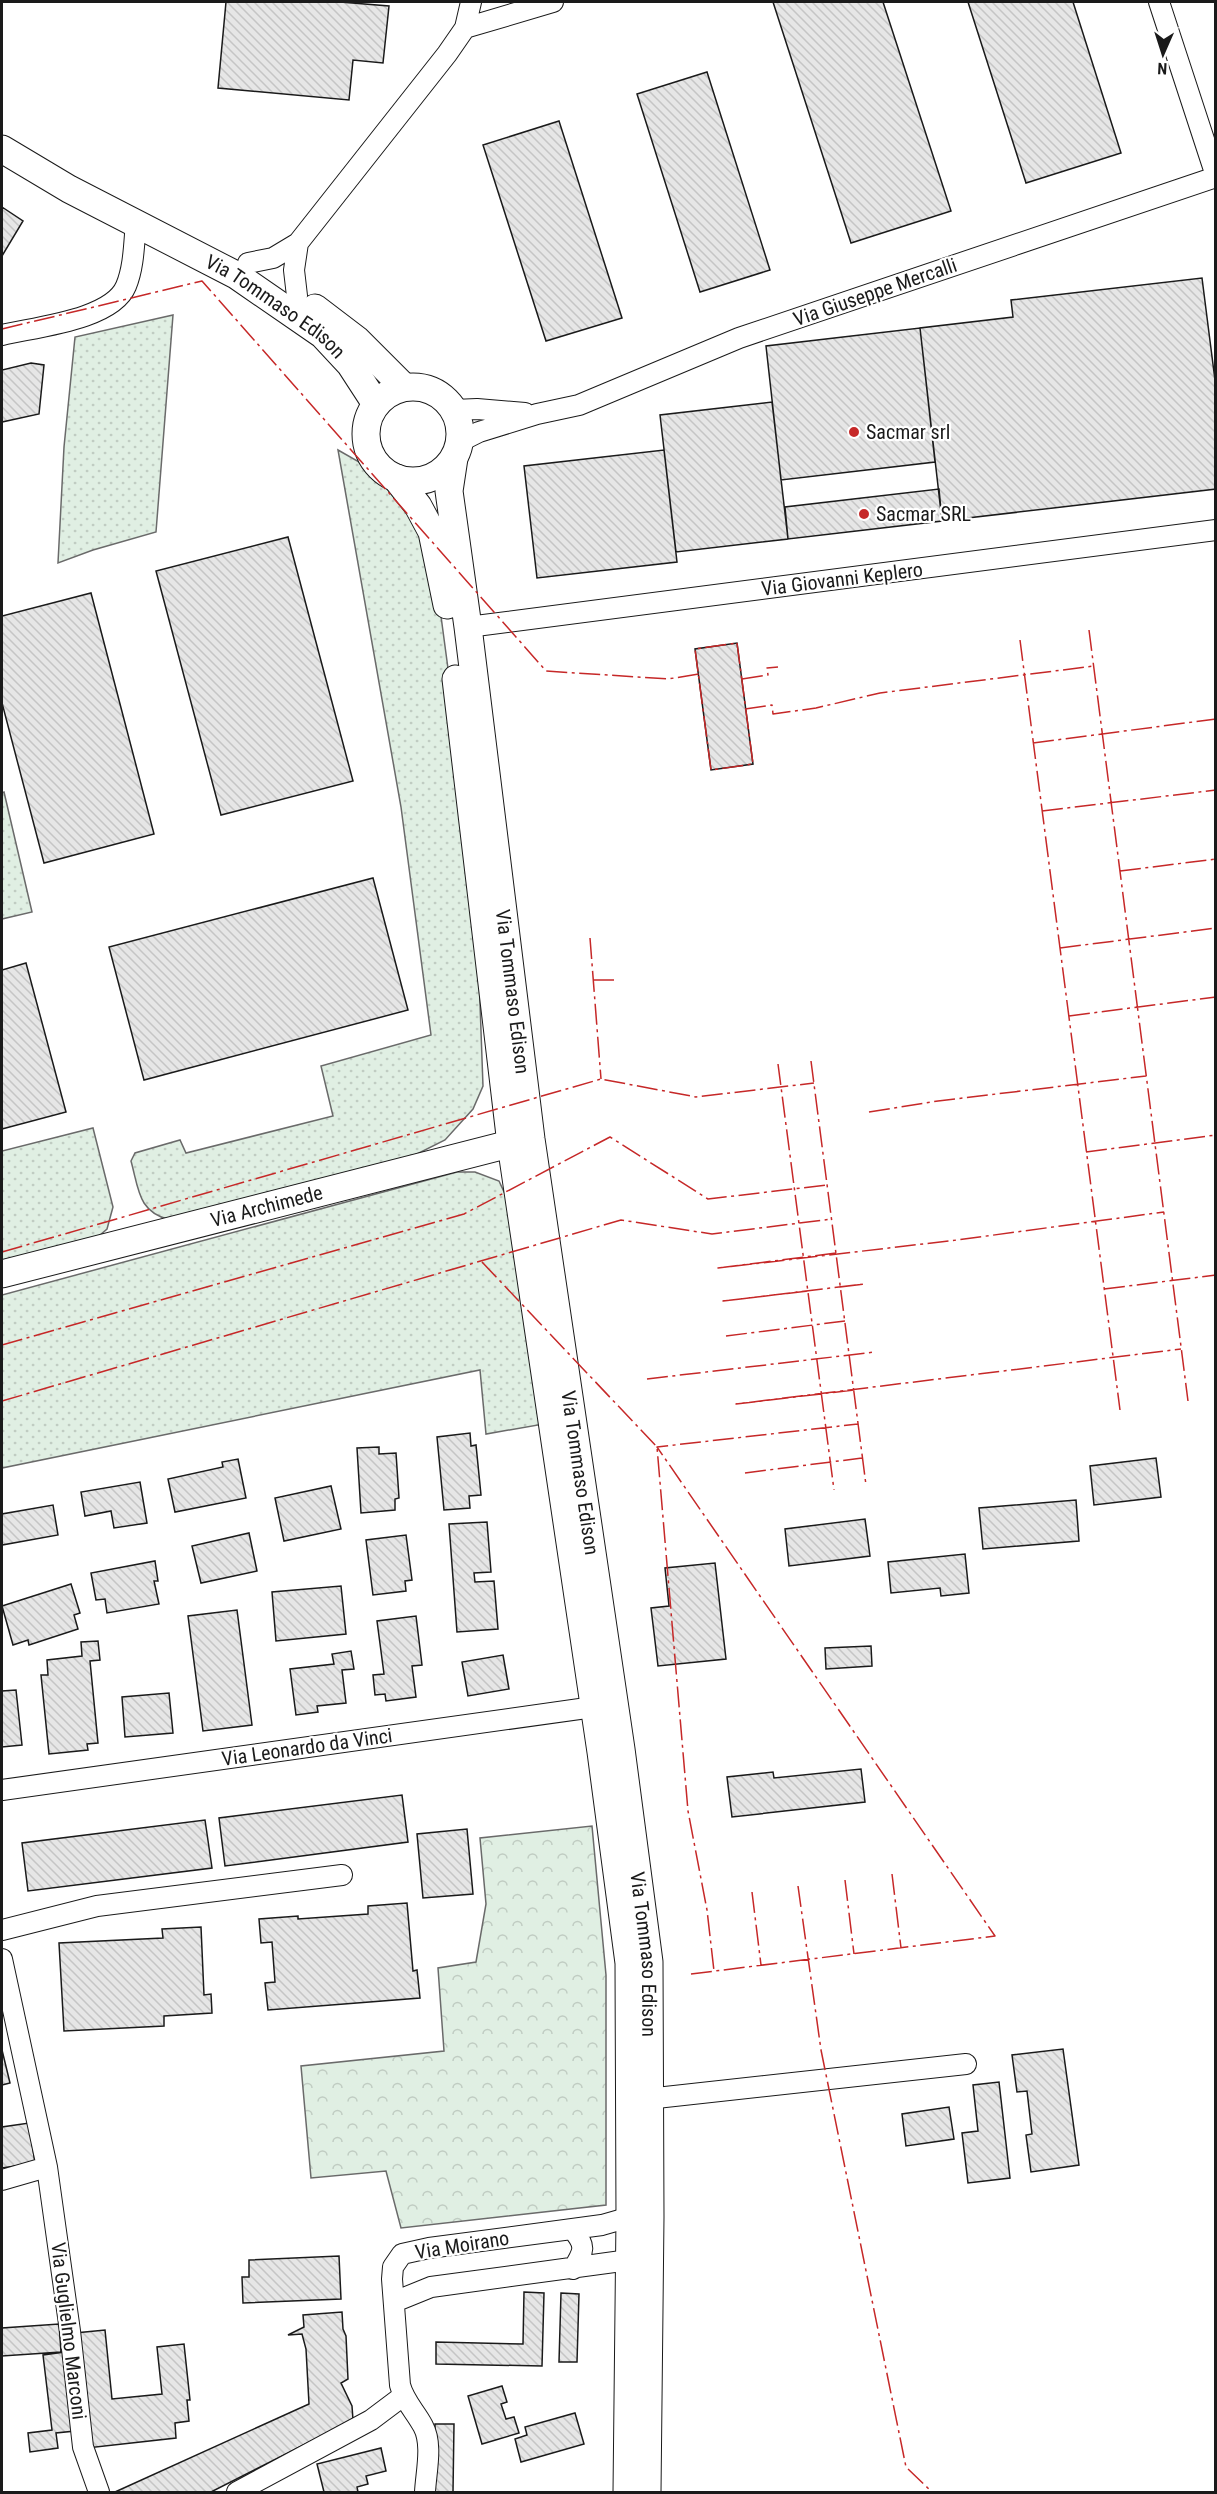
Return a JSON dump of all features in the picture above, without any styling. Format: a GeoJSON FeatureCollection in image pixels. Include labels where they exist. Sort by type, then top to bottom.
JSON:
{"type":"FeatureCollection","features":[{"type":"Feature","properties":{"kind":"street"},"geometry":{"type":"LineString","coordinates":[[248,263],[273,258],[298,243],[447,54],[465,28],[471,2]]}},
{"type":"Feature","properties":{"kind":"street"},"geometry":{"type":"LineString","coordinates":[[465,28],[553,2]]}},
{"type":"Feature","properties":{"kind":"street"},"geometry":{"type":"LineString","coordinates":[[1158,2],[1215,177]]}},
{"type":"Feature","properties":{"kind":"street","name":"Via Tommaso Edison"},"geometry":{"type":"LineString","coordinates":[[2,149],[69,189],[236,275],[323,335],[350,364],[376,404]]}},
{"type":"Feature","properties":{"kind":"street","name":"Via Giuseppe Mercalli"},"geometry":{"type":"LineString","coordinates":[[457,450],[479,432],[537,414],[579,405],[739,338],[1215,177]]}},
{"type":"Feature","properties":{"kind":"street"},"geometry":{"type":"LineString","coordinates":[[2,335],[92,314],[113,304],[126,287],[131,265],[146,227]]}},
{"type":"Feature","properties":{"kind":"street","name":"Via Tommaso Edison"},"geometry":{"type":"LineString","coordinates":[[146,227],[204,245],[248,263],[357,340],[404,387]]}},
{"type":"Feature","properties":{"kind":"street"},"geometry":{"type":"LineString","coordinates":[[297,296],[294,270],[298,243]]}},
{"type":"Feature","properties":{"kind":"street"},"geometry":{"type":"LineString","coordinates":[[404,387],[418,387],[432,391],[445,399],[454,410],[460,431],[457,450],[446,468],[435,476],[409,481],[396,478],[383,471],[373,460],[366,446],[367,424],[376,404],[388,393],[404,387]]}},
{"type":"Feature","properties":{"kind":"street","name":"Via Giuseppe Mercalli"},"geometry":{"type":"LineString","coordinates":[[454,410],[477,409],[537,414]]}},
{"type":"Feature","properties":{"kind":"street","name":"Via Tommaso Edison"},"geometry":{"type":"LineString","coordinates":[[457,450],[449,491],[468,627],[521,1141]]}},
{"type":"Feature","properties":{"kind":"street","name":"Via Tommaso Edison"},"geometry":{"type":"LineString","coordinates":[[396,478],[418,506],[432,532],[444,583],[521,1141],[604,1706],[640,2100],[647,2493]]}},
{"type":"Feature","properties":{"kind":"street","name":"Via Giovanni Keplero"},"geometry":{"type":"LineString","coordinates":[[468,627],[1215,531]]}},
{"type":"Feature","properties":{"kind":"street","name":"Via Archimede"},"geometry":{"type":"LineString","coordinates":[[2,1274],[521,1141]]}},
{"type":"Feature","properties":{"kind":"street","name":"Via Leonardo da Vinci"},"geometry":{"type":"LineString","coordinates":[[2,1790],[604,1706]]}},
{"type":"Feature","properties":{"kind":"street"},"geometry":{"type":"LineString","coordinates":[[2,1930],[98,1906],[342,1875]]}},
{"type":"Feature","properties":{"kind":"street","name":"Via Guglielmo Marconi"},"geometry":{"type":"LineString","coordinates":[[2,1959],[47,2167],[70,2331],[83,2447],[99,2493]]}},
{"type":"Feature","properties":{"kind":"street"},"geometry":{"type":"LineString","coordinates":[[640,2100],[966,2064]]}},
{"type":"Feature","properties":{"kind":"street","name":"Via Tommaso Edison"},"geometry":{"type":"LineString","coordinates":[[627,2493],[630,2217],[640,2100]]}},
{"type":"Feature","properties":{"kind":"street"},"geometry":{"type":"LineString","coordinates":[[2,2180],[47,2167]]}},
{"type":"Feature","properties":{"kind":"street","name":"Via Moirano"},"geometry":{"type":"LineString","coordinates":[[425,2493],[428,2439],[423,2426],[403,2396],[400,2385],[393,2267],[402,2254],[429,2248],[602,2225],[630,2217]]}},
{"type":"Feature","properties":{"kind":"street"},"geometry":{"type":"LineString","coordinates":[[572,2229],[582,2240],[583,2252],[573,2269]]}},
{"type":"Feature","properties":{"kind":"street","name":"Via Moirano"},"geometry":{"type":"LineString","coordinates":[[394,2302],[431,2287],[629,2260]]}},
{"type":"Feature","properties":{"kind":"street"},"geometry":{"type":"LineString","coordinates":[[237,2493],[372,2420],[403,2396]]}},
{"type":"Feature","properties":{"kind":"green space"},"geometry":{"type":"Polygon","coordinates":[[[173,315],[156,532],[93,550],[58,563],[64,447],[75,337],[173,315]]]}},
{"type":"Feature","properties":{"kind":"green space"},"geometry":{"type":"Polygon","coordinates":[[[338,450],[361,463],[408,506],[436,579],[449,676],[478,948],[483,1086],[473,1109],[445,1140],[409,1158],[170,1220],[152,1211],[142,1198],[131,1161],[135,1153],[180,1140],[186,1153],[333,1116],[321,1066],[431,1035],[401,807],[338,450]]]}},
{"type":"Feature","properties":{"kind":"green space"},"geometry":{"type":"Polygon","coordinates":[[[4,792],[32,912],[2,919],[2,793],[4,792]]]}},
{"type":"Feature","properties":{"kind":"green space"},"geometry":{"type":"Polygon","coordinates":[[[93,1128],[113,1207],[107,1229],[93,1241],[2,1265],[2,1151],[93,1128]]]}},
{"type":"Feature","properties":{"kind":"green space"},"geometry":{"type":"Polygon","coordinates":[[[457,1172],[475,1172],[499,1181],[511,1207],[544,1424],[486,1434],[480,1370],[2,1468],[2,1295],[457,1172]]]}},
{"type":"Feature","properties":{"kind":"green space"},"geometry":{"type":"Polygon","coordinates":[[[592,1826],[606,1975],[606,2205],[401,2228],[386,2171],[311,2178],[301,2066],[444,2051],[438,1968],[476,1962],[486,1904],[480,1838],[592,1826]]]}},
{"type":"Feature","properties":{"kind":"building"},"geometry":{"type":"Polygon","coordinates":[[[226,2],[340,2],[389,6],[383,63],[353,60],[349,100],[218,88],[226,2]]]}},
{"type":"Feature","properties":{"kind":"building"},"geometry":{"type":"Polygon","coordinates":[[[773,2],[883,2],[951,211],[851,243],[773,2]]]}},
{"type":"Feature","properties":{"kind":"building"},"geometry":{"type":"Polygon","coordinates":[[[968,2],[1073,2],[1121,153],[1026,183],[968,2]]]}},
{"type":"Feature","properties":{"kind":"building"},"geometry":{"type":"Polygon","coordinates":[[[707,72],[770,270],[700,292],[637,94],[707,72]]]}},
{"type":"Feature","properties":{"kind":"building"},"geometry":{"type":"Polygon","coordinates":[[[559,121],[622,318],[546,341],[483,145],[559,121]]]}},
{"type":"Feature","properties":{"kind":"building"},"geometry":{"type":"Polygon","coordinates":[[[2,207],[23,221],[2,256],[2,207]]]}},
{"type":"Feature","properties":{"kind":"building"},"geometry":{"type":"Polygon","coordinates":[[[1202,278],[1216,388],[1216,489],[942,521],[920,328],[1013,317],[1011,300],[1202,278]]]}},
{"type":"Feature","properties":{"kind":"building","name":"Sacmar srl"},"geometry":{"type":"Polygon","coordinates":[[[920,328],[935,462],[781,480],[766,346],[920,328]]]}},
{"type":"Feature","properties":{"kind":"building"},"geometry":{"type":"Polygon","coordinates":[[[31,363],[44,365],[39,414],[2,422],[2,370],[31,363]]]}},
{"type":"Feature","properties":{"kind":"building"},"geometry":{"type":"Polygon","coordinates":[[[772,402],[788,539],[676,552],[660,415],[772,402]]]}},
{"type":"Feature","properties":{"kind":"building"},"geometry":{"type":"Polygon","coordinates":[[[664,450],[677,562],[537,578],[524,466],[664,450]]]}},
{"type":"Feature","properties":{"kind":"building","name":"Sacmar SRL"},"geometry":{"type":"Polygon","coordinates":[[[939,489],[942,521],[788,539],[785,507],[939,489]]]}},
{"type":"Feature","properties":{"kind":"building"},"geometry":{"type":"Polygon","coordinates":[[[288,537],[353,781],[221,815],[156,571],[288,537]]]}},
{"type":"Feature","properties":{"kind":"building"},"geometry":{"type":"Polygon","coordinates":[[[91,593],[154,834],[44,863],[2,703],[2,616],[91,593]]]}},
{"type":"Feature","properties":{"kind":"building"},"geometry":{"type":"Polygon","coordinates":[[[737,643],[753,764],[711,770],[695,649],[737,643]]]}},
{"type":"Feature","properties":{"kind":"building"},"geometry":{"type":"Polygon","coordinates":[[[373,878],[408,1010],[144,1080],[109,947],[373,878]]]}},
{"type":"Feature","properties":{"kind":"building"},"geometry":{"type":"Polygon","coordinates":[[[26,963],[66,1112],[2,1129],[2,970],[26,963]]]}},
{"type":"Feature","properties":{"kind":"building"},"geometry":{"type":"Polygon","coordinates":[[[470,1433],[471,1446],[476,1445],[481,1495],[469,1496],[470,1508],[444,1510],[437,1437],[470,1433]]]}},
{"type":"Feature","properties":{"kind":"building"},"geometry":{"type":"Polygon","coordinates":[[[379,1447],[379,1454],[396,1453],[399,1498],[395,1499],[395,1510],[361,1513],[357,1448],[379,1447]]]}},
{"type":"Feature","properties":{"kind":"building"},"geometry":{"type":"Polygon","coordinates":[[[1156,1458],[1161,1497],[1094,1505],[1090,1466],[1156,1458]]]}},
{"type":"Feature","properties":{"kind":"building"},"geometry":{"type":"Polygon","coordinates":[[[238,1459],[246,1498],[175,1512],[168,1479],[223,1467],[222,1462],[238,1459]]]}},
{"type":"Feature","properties":{"kind":"building"},"geometry":{"type":"Polygon","coordinates":[[[140,1482],[147,1523],[114,1528],[111,1511],[85,1516],[81,1492],[140,1482]]]}},
{"type":"Feature","properties":{"kind":"building"},"geometry":{"type":"Polygon","coordinates":[[[331,1486],[341,1529],[284,1541],[275,1498],[331,1486]]]}},
{"type":"Feature","properties":{"kind":"building"},"geometry":{"type":"Polygon","coordinates":[[[1076,1500],[1079,1541],[983,1549],[979,1508],[1076,1500]]]}},
{"type":"Feature","properties":{"kind":"building"},"geometry":{"type":"Polygon","coordinates":[[[53,1505],[58,1535],[2,1545],[2,1514],[53,1505]]]}},
{"type":"Feature","properties":{"kind":"building"},"geometry":{"type":"Polygon","coordinates":[[[865,1519],[870,1556],[789,1566],[785,1529],[865,1519]]]}},
{"type":"Feature","properties":{"kind":"building"},"geometry":{"type":"Polygon","coordinates":[[[487,1522],[491,1572],[474,1573],[475,1582],[494,1581],[498,1629],[457,1632],[449,1524],[487,1522]]]}},
{"type":"Feature","properties":{"kind":"building"},"geometry":{"type":"Polygon","coordinates":[[[249,1533],[257,1571],[201,1583],[192,1546],[249,1533]]]}},
{"type":"Feature","properties":{"kind":"building"},"geometry":{"type":"Polygon","coordinates":[[[406,1535],[412,1580],[405,1581],[406,1591],[373,1595],[366,1540],[406,1535]]]}},
{"type":"Feature","properties":{"kind":"building"},"geometry":{"type":"Polygon","coordinates":[[[965,1554],[969,1593],[941,1596],[940,1588],[891,1593],[888,1562],[965,1554]]]}},
{"type":"Feature","properties":{"kind":"building"},"geometry":{"type":"Polygon","coordinates":[[[155,1561],[158,1581],[154,1581],[159,1604],[107,1613],[105,1599],[96,1600],[91,1573],[155,1561]]]}},
{"type":"Feature","properties":{"kind":"building"},"geometry":{"type":"Polygon","coordinates":[[[715,1563],[726,1659],[658,1666],[651,1608],[669,1606],[665,1568],[715,1563]]]}},
{"type":"Feature","properties":{"kind":"building"},"geometry":{"type":"Polygon","coordinates":[[[71,1584],[80,1613],[74,1615],[78,1629],[29,1645],[28,1640],[13,1645],[2,1606],[71,1584]]]}},
{"type":"Feature","properties":{"kind":"building"},"geometry":{"type":"Polygon","coordinates":[[[341,1586],[346,1634],[276,1641],[272,1592],[341,1586]]]}},
{"type":"Feature","properties":{"kind":"building"},"geometry":{"type":"Polygon","coordinates":[[[237,1610],[252,1725],[203,1731],[188,1616],[237,1610]]]}},
{"type":"Feature","properties":{"kind":"building"},"geometry":{"type":"Polygon","coordinates":[[[416,1616],[422,1665],[412,1666],[416,1697],[386,1701],[385,1694],[375,1695],[373,1675],[384,1674],[377,1621],[416,1616]]]}},
{"type":"Feature","properties":{"kind":"building"},"geometry":{"type":"Polygon","coordinates":[[[98,1641],[100,1660],[90,1661],[98,1743],[87,1744],[88,1750],[49,1754],[41,1675],[48,1675],[47,1660],[82,1656],[81,1642],[98,1641]]]}},
{"type":"Feature","properties":{"kind":"building"},"geometry":{"type":"Polygon","coordinates":[[[871,1646],[872,1666],[826,1669],[825,1648],[871,1646]]]}},
{"type":"Feature","properties":{"kind":"building"},"geometry":{"type":"Polygon","coordinates":[[[351,1651],[354,1669],[342,1670],[346,1703],[317,1706],[318,1712],[296,1715],[290,1669],[334,1664],[332,1654],[351,1651]]]}},
{"type":"Feature","properties":{"kind":"building"},"geometry":{"type":"Polygon","coordinates":[[[503,1655],[509,1689],[468,1696],[462,1662],[503,1655]]]}},
{"type":"Feature","properties":{"kind":"building"},"geometry":{"type":"Polygon","coordinates":[[[16,1690],[22,1745],[2,1747],[2,1691],[16,1690]]]}},
{"type":"Feature","properties":{"kind":"building"},"geometry":{"type":"Polygon","coordinates":[[[169,1693],[173,1733],[125,1737],[122,1697],[169,1693]]]}},
{"type":"Feature","properties":{"kind":"building"},"geometry":{"type":"Polygon","coordinates":[[[861,1769],[865,1802],[732,1817],[727,1777],[773,1772],[774,1778],[861,1769]]]}},
{"type":"Feature","properties":{"kind":"building"},"geometry":{"type":"Polygon","coordinates":[[[402,1795],[408,1842],[225,1866],[219,1818],[402,1795]]]}},
{"type":"Feature","properties":{"kind":"building"},"geometry":{"type":"Polygon","coordinates":[[[205,1820],[212,1868],[28,1891],[22,1843],[205,1820]]]}},
{"type":"Feature","properties":{"kind":"building"},"geometry":{"type":"Polygon","coordinates":[[[467,1829],[473,1894],[423,1898],[417,1834],[467,1829]]]}},
{"type":"Feature","properties":{"kind":"building"},"geometry":{"type":"Polygon","coordinates":[[[407,1903],[413,1971],[417,1970],[420,1998],[268,2010],[265,1983],[275,1982],[272,1942],[261,1943],[259,1919],[368,1914],[368,1906],[407,1903]]]}},
{"type":"Feature","properties":{"kind":"building"},"geometry":{"type":"Polygon","coordinates":[[[201,1927],[204,1995],[211,1994],[212,2013],[164,2016],[164,2026],[64,2031],[59,1943],[163,1938],[162,1929],[201,1927]]]}},
{"type":"Feature","properties":{"kind":"building"},"geometry":{"type":"Polygon","coordinates":[[[1063,2049],[1079,2165],[1031,2172],[1026,2135],[1032,2134],[1027,2091],[1017,2092],[1012,2055],[1063,2049]]]}},
{"type":"Feature","properties":{"kind":"building"},"geometry":{"type":"Polygon","coordinates":[[[2,2050],[10,2083],[2,2085],[2,2050]]]}},
{"type":"Feature","properties":{"kind":"building"},"geometry":{"type":"Polygon","coordinates":[[[999,2082],[1010,2178],[968,2183],[962,2133],[978,2131],[973,2085],[999,2082]]]}},
{"type":"Feature","properties":{"kind":"building"},"geometry":{"type":"Polygon","coordinates":[[[949,2107],[954,2139],[906,2146],[902,2114],[949,2107]]]}},
{"type":"Feature","properties":{"kind":"building"},"geometry":{"type":"Polygon","coordinates":[[[29,2123],[35,2163],[2,2168],[2,2127],[29,2123]]]}},
{"type":"Feature","properties":{"kind":"building"},"geometry":{"type":"Polygon","coordinates":[[[339,2256],[341,2299],[243,2303],[242,2277],[249,2277],[249,2260],[339,2256]]]}},
{"type":"Feature","properties":{"kind":"building"},"geometry":{"type":"Polygon","coordinates":[[[524,2292],[544,2293],[542,2366],[436,2364],[436,2342],[523,2344],[524,2292]]]}},
{"type":"Feature","properties":{"kind":"building"},"geometry":{"type":"Polygon","coordinates":[[[561,2293],[579,2294],[577,2362],[559,2362],[561,2293]]]}},
{"type":"Feature","properties":{"kind":"building"},"geometry":{"type":"Polygon","coordinates":[[[342,2312],[343,2329],[346,2336],[348,2379],[341,2383],[352,2406],[353,2420],[211,2492],[115,2492],[309,2404],[306,2349],[302,2334],[288,2335],[304,2327],[303,2315],[342,2312]]]}},
{"type":"Feature","properties":{"kind":"building"},"geometry":{"type":"Polygon","coordinates":[[[59,2324],[61,2352],[2,2356],[2,2328],[59,2324]]]}},
{"type":"Feature","properties":{"kind":"building"},"geometry":{"type":"Polygon","coordinates":[[[105,2330],[112,2399],[162,2394],[157,2347],[184,2344],[190,2400],[187,2400],[189,2421],[175,2423],[176,2438],[87,2448],[75,2333],[105,2330]]]}},
{"type":"Feature","properties":{"kind":"building"},"geometry":{"type":"Polygon","coordinates":[[[65,2352],[75,2431],[56,2433],[58,2448],[30,2452],[28,2433],[52,2430],[43,2355],[65,2352]]]}},
{"type":"Feature","properties":{"kind":"building"},"geometry":{"type":"Polygon","coordinates":[[[502,2386],[507,2402],[501,2404],[506,2419],[514,2417],[519,2433],[482,2444],[468,2396],[502,2386]]]}},
{"type":"Feature","properties":{"kind":"building"},"geometry":{"type":"Polygon","coordinates":[[[575,2413],[584,2444],[521,2462],[515,2439],[527,2435],[525,2427],[575,2413]]]}},
{"type":"Feature","properties":{"kind":"building"},"geometry":{"type":"Polygon","coordinates":[[[435,2424],[454,2424],[453,2492],[434,2492],[435,2424]]]}},
{"type":"Feature","properties":{"kind":"building"},"geometry":{"type":"Polygon","coordinates":[[[381,2448],[386,2471],[366,2476],[368,2484],[357,2487],[358,2492],[324,2492],[317,2464],[381,2448]]]}},
{"type":"Feature","properties":{"kind":"power"},"geometry":{"type":"LineString","coordinates":[[2,329],[202,281],[546,671],[668,679],[699,674]]}},
{"type":"Feature","properties":{"kind":"power"},"geometry":{"type":"LineString","coordinates":[[1089,630],[1188,1401]]}},
{"type":"Feature","properties":{"kind":"power"},"geometry":{"type":"LineString","coordinates":[[1020,640],[1120,1410]]}},
{"type":"Feature","properties":{"kind":"power"},"geometry":{"type":"LineString","coordinates":[[737,643],[753,764],[711,770],[695,649],[737,643]]}},
{"type":"Feature","properties":{"kind":"power"},"geometry":{"type":"LineString","coordinates":[[745,709],[772,705],[773,714],[816,708],[880,693],[1094,666]]}},
{"type":"Feature","properties":{"kind":"power"},"geometry":{"type":"LineString","coordinates":[[742,679],[768,675],[767,668],[778,667]]}},
{"type":"Feature","properties":{"kind":"power"},"geometry":{"type":"LineString","coordinates":[[1033,743],[1216,719]]}},
{"type":"Feature","properties":{"kind":"power"},"geometry":{"type":"LineString","coordinates":[[1042,811],[1216,790]]}},
{"type":"Feature","properties":{"kind":"power"},"geometry":{"type":"LineString","coordinates":[[1120,871],[1216,859]]}},
{"type":"Feature","properties":{"kind":"power"},"geometry":{"type":"LineString","coordinates":[[1060,948],[1216,928]]}},
{"type":"Feature","properties":{"kind":"power"},"geometry":{"type":"LineString","coordinates":[[590,938],[601,1079]]}},
{"type":"Feature","properties":{"kind":"power"},"geometry":{"type":"LineString","coordinates":[[593,980],[617,980]]}},
{"type":"Feature","properties":{"kind":"power"},"geometry":{"type":"LineString","coordinates":[[1069,1016],[1216,997]]}},
{"type":"Feature","properties":{"kind":"power"},"geometry":{"type":"LineString","coordinates":[[811,1061],[866,1485]]}},
{"type":"Feature","properties":{"kind":"power"},"geometry":{"type":"LineString","coordinates":[[778,1064],[834,1490]]}},
{"type":"Feature","properties":{"kind":"power"},"geometry":{"type":"LineString","coordinates":[[869,1112],[938,1101],[1146,1076]]}},
{"type":"Feature","properties":{"kind":"power"},"geometry":{"type":"LineString","coordinates":[[2,1252],[601,1079],[696,1097],[814,1083]]}},
{"type":"Feature","properties":{"kind":"power"},"geometry":{"type":"LineString","coordinates":[[1086,1152],[1216,1135]]}},
{"type":"Feature","properties":{"kind":"power"},"geometry":{"type":"LineString","coordinates":[[2,1345],[464,1214],[610,1137],[708,1199],[827,1185]]}},
{"type":"Feature","properties":{"kind":"power"},"geometry":{"type":"LineString","coordinates":[[836,1253],[718,1268],[957,1240],[1164,1212]]}},
{"type":"Feature","properties":{"kind":"power"},"geometry":{"type":"LineString","coordinates":[[2,1401],[621,1220],[712,1234],[832,1219]]}},
{"type":"Feature","properties":{"kind":"power"},"geometry":{"type":"LineString","coordinates":[[482,1262],[657,1447],[688,1811],[707,1910],[714,1971]]}},
{"type":"Feature","properties":{"kind":"power"},"geometry":{"type":"LineString","coordinates":[[1104,1289],[1216,1275]]}},
{"type":"Feature","properties":{"kind":"power"},"geometry":{"type":"LineString","coordinates":[[808,1291],[723,1301],[864,1284],[840,1287]]}},
{"type":"Feature","properties":{"kind":"power"},"geometry":{"type":"LineString","coordinates":[[726,1336],[845,1321]]}},
{"type":"Feature","properties":{"kind":"power"},"geometry":{"type":"LineString","coordinates":[[854,1390],[736,1404],[1181,1349]]}},
{"type":"Feature","properties":{"kind":"power"},"geometry":{"type":"LineString","coordinates":[[647,1379],[875,1352]]}},
{"type":"Feature","properties":{"kind":"power"},"geometry":{"type":"LineString","coordinates":[[691,1974],[995,1936],[657,1447],[858,1424]]}},
{"type":"Feature","properties":{"kind":"power"},"geometry":{"type":"LineString","coordinates":[[745,1473],[862,1458]]}},
{"type":"Feature","properties":{"kind":"power"},"geometry":{"type":"LineString","coordinates":[[892,1874],[901,1948]]}},
{"type":"Feature","properties":{"kind":"power"},"geometry":{"type":"LineString","coordinates":[[845,1880],[854,1954]]}},
{"type":"Feature","properties":{"kind":"power"},"geometry":{"type":"LineString","coordinates":[[798,1886],[821,2050],[906,2467],[932,2492]]}},
{"type":"Feature","properties":{"kind":"power"},"geometry":{"type":"LineString","coordinates":[[752,1892],[761,1965]]}},
{"type":"Feature","properties":{"kind":"place","name":"Sacmar srl"},"geometry":{"type":"Point","coordinates":[854,432]}},
{"type":"Feature","properties":{"kind":"place","name":"Sacmar SRL"},"geometry":{"type":"Point","coordinates":[864,514]}}]}
